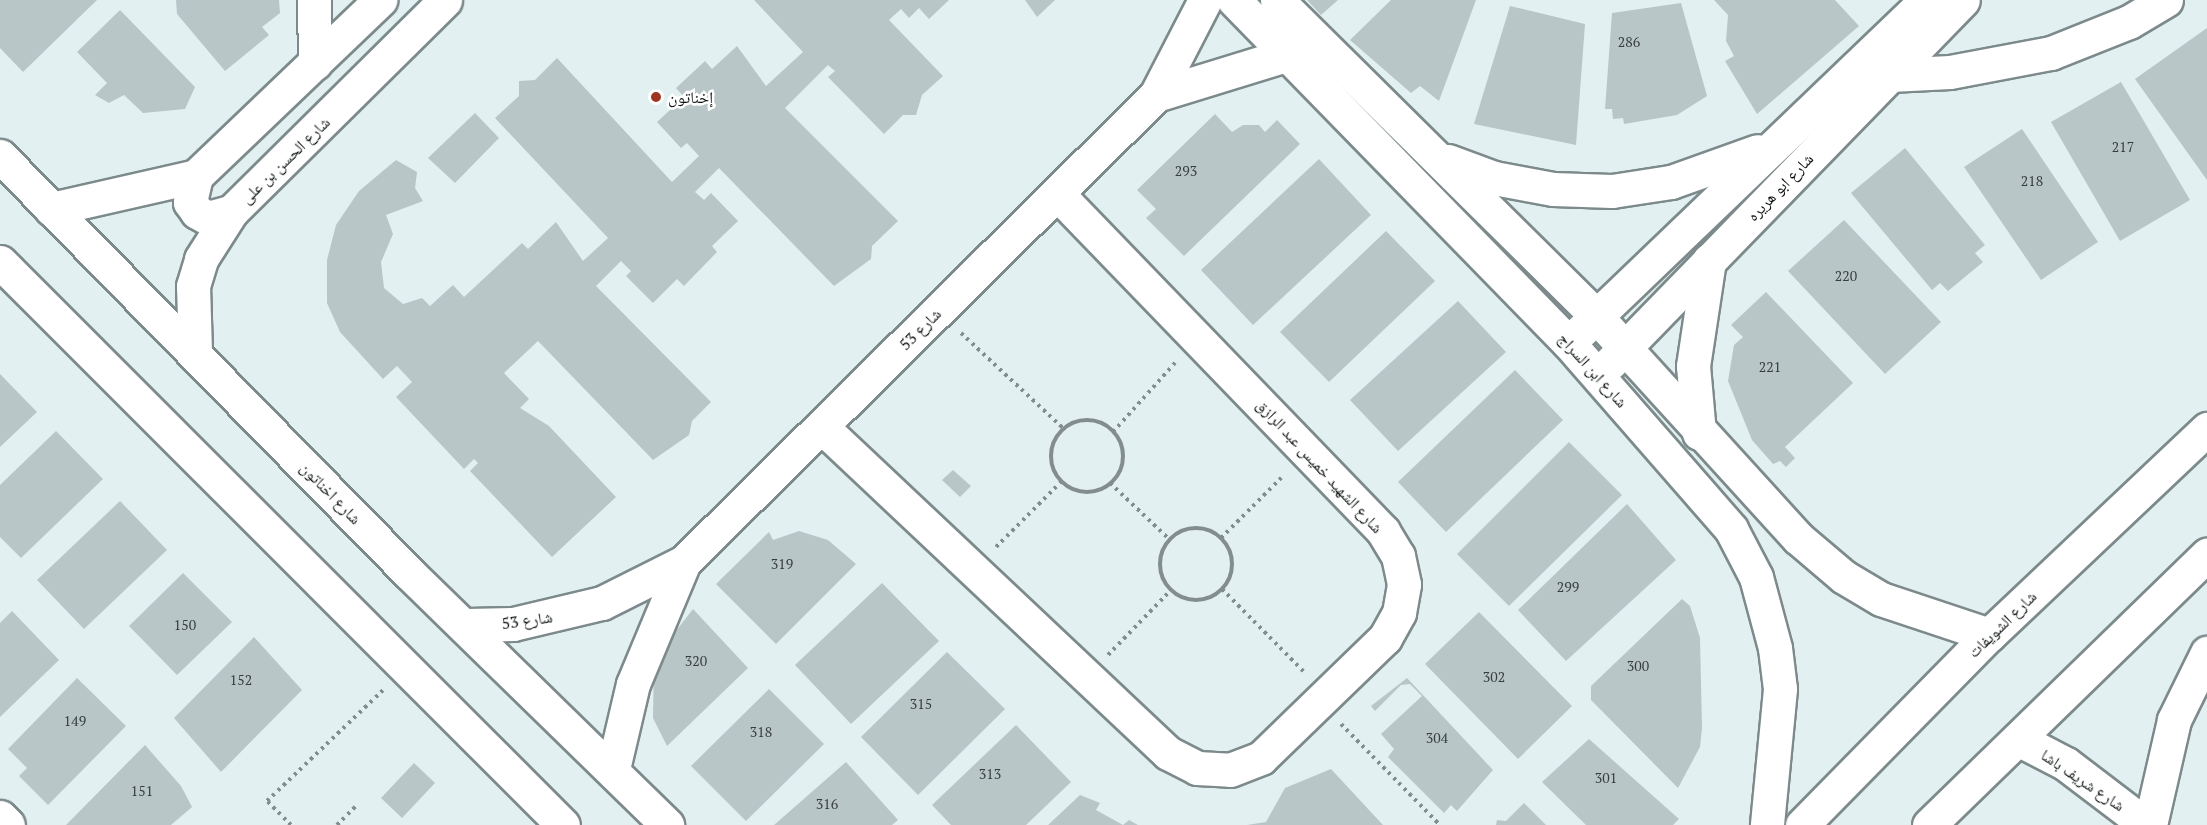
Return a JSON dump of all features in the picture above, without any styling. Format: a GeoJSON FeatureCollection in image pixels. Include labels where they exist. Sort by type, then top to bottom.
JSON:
{"type":"FeatureCollection","features":[{"type":"Feature","properties":{"kind":"street"},"geometry":{"type":"LineString","coordinates":[[314,0],[315,63]]}},
{"type":"Feature","properties":{"kind":"street"},"geometry":{"type":"LineString","coordinates":[[51,209],[196,176],[380,0]]}},
{"type":"Feature","properties":{"kind":"street","name":"شارع الحسن بن على"},"geometry":{"type":"LineString","coordinates":[[195,352],[193,286],[201,259],[231,212],[445,0]]}},
{"type":"Feature","properties":{"kind":"street","name":"شارع 53"},"geometry":{"type":"LineString","coordinates":[[467,625],[513,624],[591,606],[684,562],[1156,96],[1205,0]]}},
{"type":"Feature","properties":{"kind":"street","name":"شارع ابن السراج"},"geometry":{"type":"LineString","coordinates":[[1234,0],[1298,44],[1438,157],[1596,316],[1699,433],[1798,538],[1844,577],[1924,617],[1989,635]]}},
{"type":"Feature","properties":{"kind":"street","name":"شارع ابن السراج"},"geometry":{"type":"LineString","coordinates":[[1277,0],[1298,44],[1598,375],[1731,529],[1756,577],[1780,689],[1767,825]]}},
{"type":"Feature","properties":{"kind":"street","name":"شارع ابو هريره"},"geometry":{"type":"LineString","coordinates":[[1598,375],[1805,161],[1880,66],[1926,0]]}},
{"type":"Feature","properties":{"kind":"street","name":"شارع ابو هريره"},"geometry":{"type":"LineString","coordinates":[[1568,342],[1782,138],[1880,66],[1963,0]]}},
{"type":"Feature","properties":{"kind":"street"},"geometry":{"type":"LineString","coordinates":[[1880,66],[1950,72],[2051,53],[2129,22],[2166,0]]}},
{"type":"Feature","properties":{"kind":"street","name":"شارع 53"},"geometry":{"type":"LineString","coordinates":[[1156,96],[1298,44]]}},
{"type":"Feature","properties":{"kind":"street"},"geometry":{"type":"LineString","coordinates":[[1438,157],[1494,178],[1553,189],[1612,191],[1671,182],[1728,165],[1782,138],[1805,161]]}},
{"type":"Feature","properties":{"kind":"street","name":"شارع اخناتون"},"geometry":{"type":"LineString","coordinates":[[0,156],[667,825]]}},
{"type":"Feature","properties":{"kind":"street"},"geometry":{"type":"LineString","coordinates":[[196,176],[190,202],[197,212],[208,218],[231,212]]}},
{"type":"Feature","properties":{"kind":"street","name":"شارع الشهيد خميس عبد الرازق"},"geometry":{"type":"LineString","coordinates":[[822,427],[1168,753],[1197,768],[1230,770],[1261,758],[1385,638],[1399,613],[1404,584],[1398,556],[1383,531],[1057,194]]}},
{"type":"Feature","properties":{"kind":"street"},"geometry":{"type":"LineString","coordinates":[[1699,433],[1693,366],[1709,260]]}},
{"type":"Feature","properties":{"kind":"street"},"geometry":{"type":"LineString","coordinates":[[0,262],[562,825]]}},
{"type":"Feature","properties":{"kind":"street","name":"شارع الشويفات"},"geometry":{"type":"LineString","coordinates":[[1802,825],[1989,635],[2207,429]]}},
{"type":"Feature","properties":{"kind":"street"},"geometry":{"type":"LineString","coordinates":[[1929,825],[2207,555]]}},
{"type":"Feature","properties":{"kind":"street","name":"شارع 53"},"geometry":{"type":"LineString","coordinates":[[613,769],[640,663],[684,562]]}},
{"type":"Feature","properties":{"kind":"street"},"geometry":{"type":"LineString","coordinates":[[2148,825],[2174,720],[2207,653]]}},
{"type":"Feature","properties":{"kind":"street","name":"شارع شريف باشا"},"geometry":{"type":"LineString","coordinates":[[2018,739],[2066,764],[2148,825]]}},
{"type":"Feature","properties":{"kind":"street"},"geometry":{"type":"LineString","coordinates":[[0,817],[8,825]]}},
{"type":"Feature","properties":{"kind":"path"},"geometry":{"type":"LineString","coordinates":[[938,311],[1064,429]]}},
{"type":"Feature","properties":{"kind":"path"},"geometry":{"type":"LineString","coordinates":[[1113,432],[1198,338]]}},
{"type":"Feature","properties":{"kind":"path"},"geometry":{"type":"LineString","coordinates":[[1083,421],[1113,432],[1122,452],[1110,483],[1091,492],[1061,482],[1052,449],[1064,429],[1083,421]]}},
{"type":"Feature","properties":{"kind":"path"},"geometry":{"type":"LineString","coordinates":[[1221,538],[1307,452]]}},
{"type":"Feature","properties":{"kind":"path"},"geometry":{"type":"LineString","coordinates":[[973,571],[1061,482]]}},
{"type":"Feature","properties":{"kind":"path"},"geometry":{"type":"LineString","coordinates":[[1110,483],[1170,540]]}},
{"type":"Feature","properties":{"kind":"path"},"geometry":{"type":"LineString","coordinates":[[1195,528],[1221,538],[1233,564],[1222,589],[1197,600],[1171,591],[1160,565],[1170,540],[1195,528]]}},
{"type":"Feature","properties":{"kind":"path"},"geometry":{"type":"LineString","coordinates":[[1222,589],[1440,825]]}},
{"type":"Feature","properties":{"kind":"path"},"geometry":{"type":"LineString","coordinates":[[1087,677],[1171,591]]}},
{"type":"Feature","properties":{"kind":"path"},"geometry":{"type":"LineString","coordinates":[[291,825],[267,801],[406,668]]}},
{"type":"Feature","properties":{"kind":"path"},"geometry":{"type":"LineString","coordinates":[[337,825],[357,805]]}},
{"type":"Feature","properties":{"kind":"building"},"geometry":{"type":"Polygon","coordinates":[[[0,0],[97,0],[23,72],[0,48],[0,0]]]}},
{"type":"Feature","properties":{"kind":"building"},"geometry":{"type":"Polygon","coordinates":[[[176,0],[279,0],[280,13],[262,27],[269,35],[225,71],[177,14],[176,0]]]}},
{"type":"Feature","properties":{"kind":"building"},"geometry":{"type":"Polygon","coordinates":[[[754,0],[949,0],[929,19],[919,8],[909,18],[901,9],[889,20],[943,76],[922,95],[916,115],[903,115],[884,134],[828,77],[835,71],[828,65],[785,108],[898,221],[872,246],[871,259],[834,286],[719,168],[695,192],[704,200],[711,193],[738,221],[712,246],[717,252],[684,286],[677,279],[653,303],[626,276],[631,271],[621,261],[596,286],[711,402],[692,421],[689,435],[653,460],[538,341],[504,373],[529,399],[520,408],[549,426],[616,497],[552,557],[470,471],[478,463],[474,459],[464,469],[396,397],[412,382],[397,366],[383,379],[340,332],[327,303],[327,260],[336,225],[359,191],[396,160],[417,172],[415,188],[423,201],[386,215],[393,234],[381,262],[384,288],[403,304],[422,298],[430,306],[453,285],[464,297],[522,243],[528,249],[556,222],[583,261],[608,238],[495,118],[519,96],[519,81],[535,80],[557,58],[672,182],[699,156],[687,143],[681,148],[657,122],[684,97],[676,88],[705,61],[712,69],[737,46],[766,86],[803,52],[754,0]]]}},
{"type":"Feature","properties":{"kind":"building"},"geometry":{"type":"Polygon","coordinates":[[[1025,0],[1055,0],[1037,17],[1025,0]]]}},
{"type":"Feature","properties":{"kind":"building"},"geometry":{"type":"Polygon","coordinates":[[[1307,0],[1338,0],[1321,15],[1307,0]]]}},
{"type":"Feature","properties":{"kind":"building"},"geometry":{"type":"Polygon","coordinates":[[[1391,0],[1476,0],[1439,101],[1420,86],[1411,93],[1350,40],[1391,0]]]}},
{"type":"Feature","properties":{"kind":"building"},"geometry":{"type":"Polygon","coordinates":[[[1714,0],[1835,0],[1859,26],[1757,114],[1725,61],[1734,56],[1726,41],[1728,15],[1714,0]]]}},
{"type":"Feature","properties":{"kind":"building"},"geometry":{"type":"Polygon","coordinates":[[[1681,3],[1707,96],[1677,115],[1624,124],[1623,118],[1613,119],[1612,109],[1605,109],[1612,13],[1681,3]]]}},
{"type":"Feature","properties":{"kind":"building"},"geometry":{"type":"Polygon","coordinates":[[[1510,6],[1585,24],[1576,145],[1474,124],[1510,6]]]}},
{"type":"Feature","properties":{"kind":"building"},"geometry":{"type":"Polygon","coordinates":[[[120,10],[195,87],[185,109],[143,113],[124,95],[109,103],[95,95],[107,83],[77,52],[120,10]]]}},
{"type":"Feature","properties":{"kind":"building"},"geometry":{"type":"Polygon","coordinates":[[[2207,28],[2207,180],[2135,79],[2207,28]]]}},
{"type":"Feature","properties":{"kind":"building"},"geometry":{"type":"Polygon","coordinates":[[[2121,82],[2190,200],[2120,241],[2051,122],[2121,82]]]}},
{"type":"Feature","properties":{"kind":"building"},"geometry":{"type":"Polygon","coordinates":[[[475,113],[499,138],[455,183],[428,158],[475,113]]]}},
{"type":"Feature","properties":{"kind":"building"},"geometry":{"type":"Polygon","coordinates":[[[1215,114],[1232,132],[1243,125],[1259,125],[1265,132],[1277,120],[1300,144],[1184,256],[1146,218],[1156,209],[1137,190],[1215,114]]]}},
{"type":"Feature","properties":{"kind":"building"},"geometry":{"type":"Polygon","coordinates":[[[2022,129],[2098,242],[2041,280],[1964,167],[2022,129]]]}},
{"type":"Feature","properties":{"kind":"building"},"geometry":{"type":"Polygon","coordinates":[[[1905,148],[1985,245],[1975,253],[1983,262],[1948,291],[1940,283],[1932,290],[1851,193],[1905,148]]]}},
{"type":"Feature","properties":{"kind":"building"},"geometry":{"type":"Polygon","coordinates":[[[1319,159],[1371,215],[1253,325],[1201,270],[1319,159]]]}},
{"type":"Feature","properties":{"kind":"building"},"geometry":{"type":"Polygon","coordinates":[[[1844,220],[1941,322],[1885,374],[1788,271],[1844,220]]]}},
{"type":"Feature","properties":{"kind":"building"},"geometry":{"type":"Polygon","coordinates":[[[1386,231],[1435,281],[1329,382],[1280,332],[1386,231]]]}},
{"type":"Feature","properties":{"kind":"building"},"geometry":{"type":"Polygon","coordinates":[[[1766,292],[1853,383],[1785,447],[1795,458],[1786,467],[1780,461],[1773,464],[1752,440],[1728,381],[1734,345],[1743,337],[1731,325],[1766,292]]]}},
{"type":"Feature","properties":{"kind":"building"},"geometry":{"type":"Polygon","coordinates":[[[1458,301],[1506,352],[1398,451],[1350,400],[1458,301]]]}},
{"type":"Feature","properties":{"kind":"building"},"geometry":{"type":"Polygon","coordinates":[[[1515,370],[1563,420],[1446,532],[1398,482],[1515,370]]]}},
{"type":"Feature","properties":{"kind":"building"},"geometry":{"type":"Polygon","coordinates":[[[0,374],[37,412],[0,447],[0,374]]]}},
{"type":"Feature","properties":{"kind":"building"},"geometry":{"type":"Polygon","coordinates":[[[56,431],[103,479],[21,558],[0,537],[0,485],[56,431]]]}},
{"type":"Feature","properties":{"kind":"building"},"geometry":{"type":"Polygon","coordinates":[[[1569,442],[1622,495],[1509,606],[1457,554],[1569,442]]]}},
{"type":"Feature","properties":{"kind":"building"},"geometry":{"type":"Polygon","coordinates":[[[953,470],[971,486],[960,497],[942,480],[953,470]]]}},
{"type":"Feature","properties":{"kind":"building"},"geometry":{"type":"Polygon","coordinates":[[[120,501],[167,550],[84,629],[37,580],[120,501]]]}},
{"type":"Feature","properties":{"kind":"building"},"geometry":{"type":"Polygon","coordinates":[[[1627,504],[1676,560],[1566,661],[1518,610],[1627,504]]]}},
{"type":"Feature","properties":{"kind":"building"},"geometry":{"type":"Polygon","coordinates":[[[799,531],[828,540],[856,564],[776,644],[716,584],[769,532],[773,540],[799,531]]]}},
{"type":"Feature","properties":{"kind":"building"},"geometry":{"type":"Polygon","coordinates":[[[183,573],[232,622],[177,675],[129,626],[183,573]]]}},
{"type":"Feature","properties":{"kind":"building"},"geometry":{"type":"Polygon","coordinates":[[[882,583],[939,641],[851,724],[795,665],[882,583]]]}},
{"type":"Feature","properties":{"kind":"building"},"geometry":{"type":"Polygon","coordinates":[[[1682,599],[1690,606],[1700,638],[1702,728],[1700,747],[1678,788],[1591,700],[1591,686],[1682,599]]]}},
{"type":"Feature","properties":{"kind":"building"},"geometry":{"type":"Polygon","coordinates":[[[693,609],[748,668],[667,746],[653,718],[654,659],[693,609]]]}},
{"type":"Feature","properties":{"kind":"building"},"geometry":{"type":"Polygon","coordinates":[[[12,611],[59,660],[0,717],[0,623],[12,611]]]}},
{"type":"Feature","properties":{"kind":"building"},"geometry":{"type":"Polygon","coordinates":[[[1479,612],[1572,706],[1518,759],[1425,664],[1479,612]]]}},
{"type":"Feature","properties":{"kind":"building"},"geometry":{"type":"Polygon","coordinates":[[[254,637],[302,690],[221,772],[174,718],[254,637]]]}},
{"type":"Feature","properties":{"kind":"building"},"geometry":{"type":"Polygon","coordinates":[[[947,652],[1005,709],[918,795],[861,737],[947,652]]]}},
{"type":"Feature","properties":{"kind":"building"},"geometry":{"type":"Polygon","coordinates":[[[77,678],[126,726],[48,805],[19,776],[27,768],[8,749],[77,678]]]}},
{"type":"Feature","properties":{"kind":"building"},"geometry":{"type":"Polygon","coordinates":[[[1407,678],[1493,770],[1457,811],[1451,805],[1444,813],[1388,757],[1394,749],[1381,734],[1422,696],[1410,684],[1401,685],[1375,711],[1371,706],[1407,678]]]}},
{"type":"Feature","properties":{"kind":"building"},"geometry":{"type":"Polygon","coordinates":[[[769,689],[824,744],[746,821],[691,766],[769,689]]]}},
{"type":"Feature","properties":{"kind":"building"},"geometry":{"type":"Polygon","coordinates":[[[1016,725],[1071,782],[1026,825],[951,825],[932,805],[1016,725]]]}},
{"type":"Feature","properties":{"kind":"building"},"geometry":{"type":"Polygon","coordinates":[[[1589,739],[1679,819],[1673,825],[1586,825],[1542,782],[1589,739]]]}},
{"type":"Feature","properties":{"kind":"building"},"geometry":{"type":"Polygon","coordinates":[[[145,745],[181,786],[192,807],[171,825],[66,825],[145,745]]]}},
{"type":"Feature","properties":{"kind":"building"},"geometry":{"type":"Polygon","coordinates":[[[846,762],[898,820],[892,825],[774,825],[846,762]]]}},
{"type":"Feature","properties":{"kind":"building"},"geometry":{"type":"Polygon","coordinates":[[[414,763],[435,783],[402,818],[381,798],[414,763]]]}},
{"type":"Feature","properties":{"kind":"building"},"geometry":{"type":"Polygon","coordinates":[[[1331,769],[1383,825],[1247,825],[1266,822],[1285,788],[1331,769]]]}},
{"type":"Feature","properties":{"kind":"building"},"geometry":{"type":"Polygon","coordinates":[[[1080,795],[1100,803],[1096,810],[1123,825],[1048,825],[1080,795]]]}},
{"type":"Feature","properties":{"kind":"building"},"geometry":{"type":"Polygon","coordinates":[[[1524,803],[1546,825],[1496,825],[1497,820],[1506,821],[1524,803]]]}},
{"type":"Feature","properties":{"kind":"building"},"geometry":{"type":"Polygon","coordinates":[[[1129,820],[1138,825],[1123,825],[1129,820]]]}},
{"type":"Feature","properties":{"kind":"place","name":"إخناتون"},"geometry":{"type":"Point","coordinates":[656,97]}}]}
